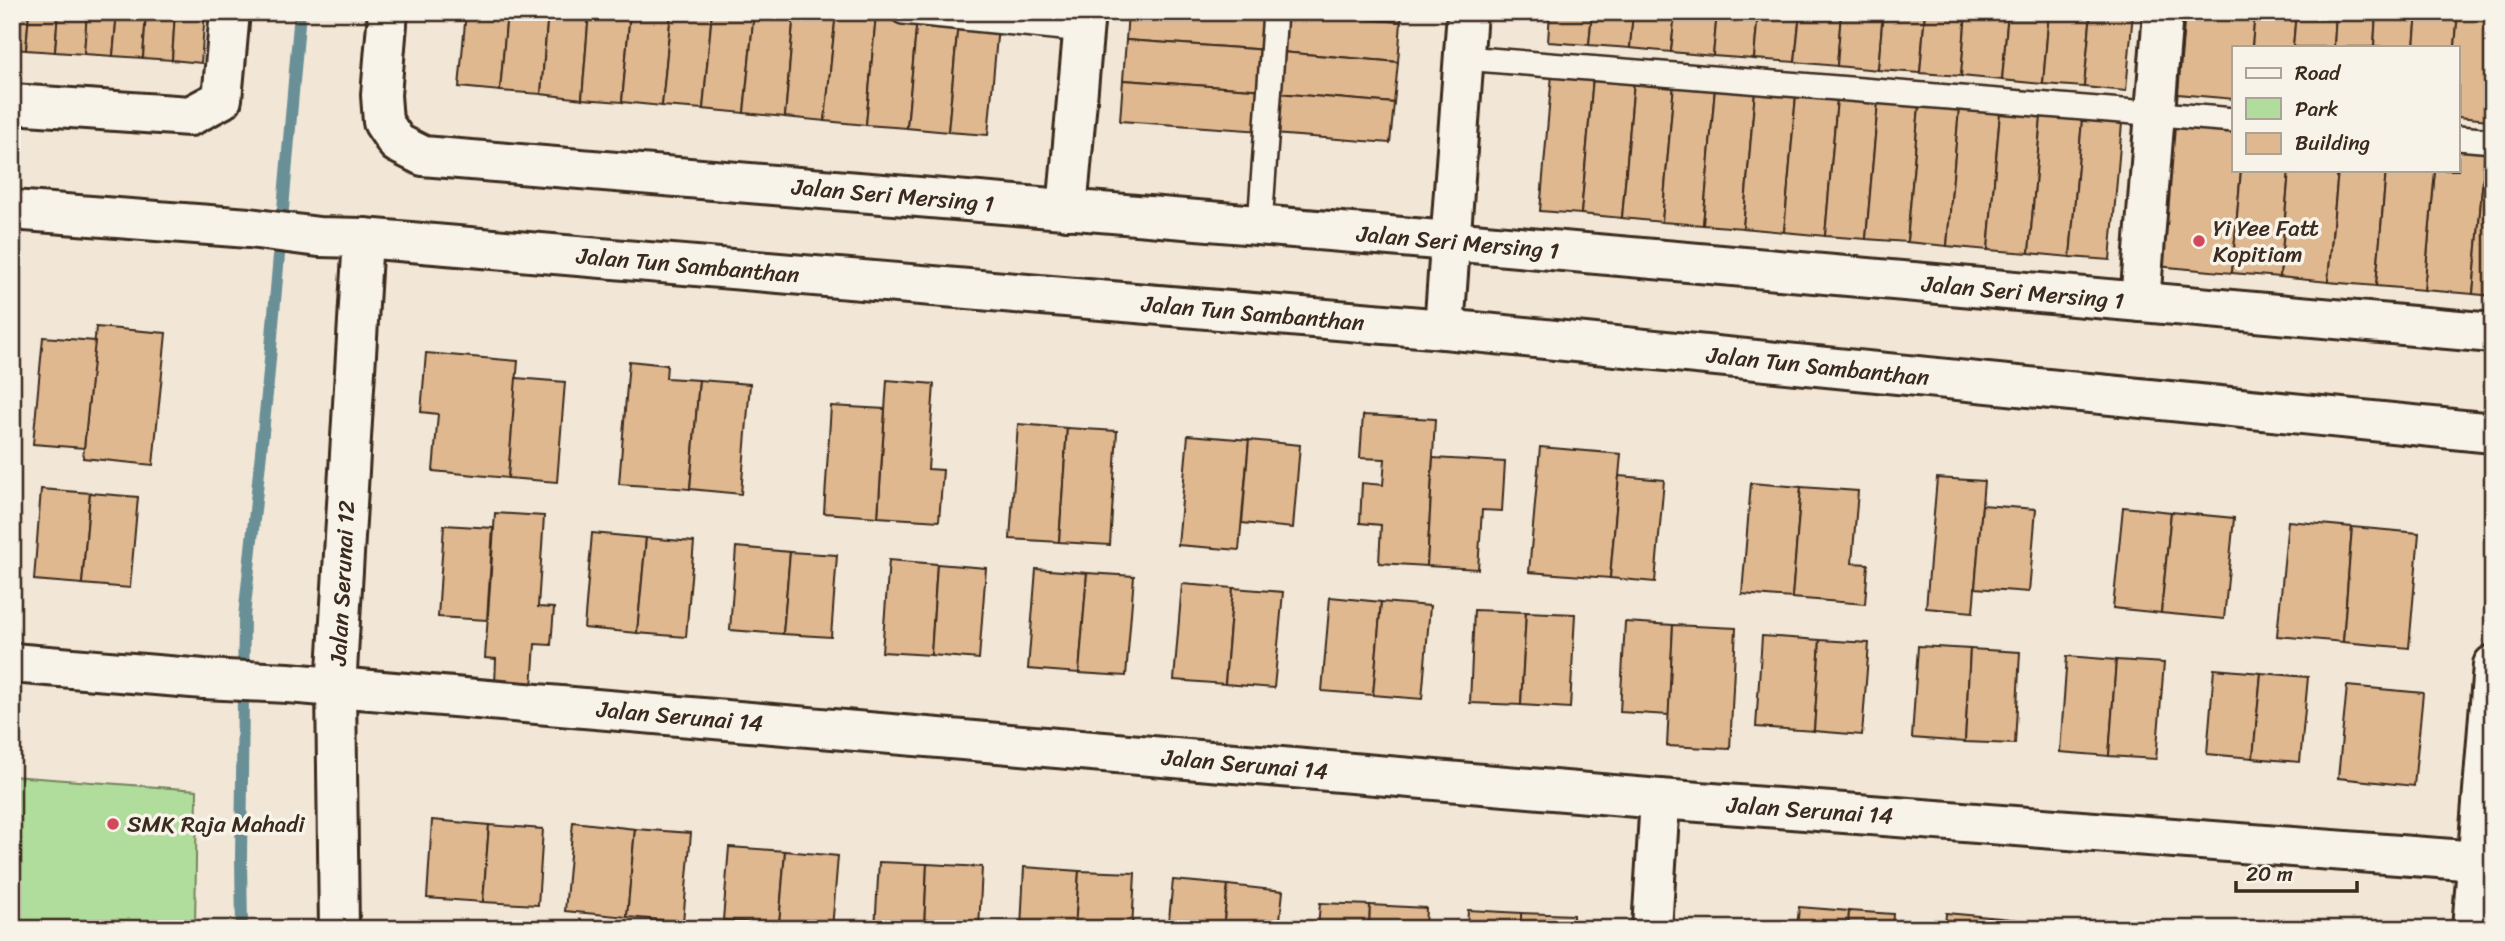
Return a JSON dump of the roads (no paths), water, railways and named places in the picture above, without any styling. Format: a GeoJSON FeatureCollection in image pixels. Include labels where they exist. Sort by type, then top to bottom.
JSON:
{"type":"FeatureCollection","features":[{"type":"Feature","properties":{"kind":"street"},"geometry":{"type":"LineString","coordinates":[[12,104],[190,116],[222,99],[230,12]]}},
{"type":"Feature","properties":{"kind":"street","name":"Jalan Seri Mersing 1"},"geometry":{"type":"LineString","coordinates":[[388,12],[381,95],[383,122],[397,143],[423,156],[1260,225],[1447,286],[2140,302],[2493,333]]}},
{"type":"Feature","properties":{"kind":"street"},"geometry":{"type":"LineString","coordinates":[[1447,286],[1467,12]]}},
{"type":"Feature","properties":{"kind":"street"},"geometry":{"type":"LineString","coordinates":[[2140,302],[2163,12]]}},
{"type":"Feature","properties":{"kind":"street"},"geometry":{"type":"LineString","coordinates":[[1067,210],[1084,21]]}},
{"type":"Feature","properties":{"kind":"street","name":"Jalan Tun Sambanthan"},"geometry":{"type":"LineString","coordinates":[[12,210],[249,228],[319,237],[1447,286],[2493,433]]}},
{"type":"Feature","properties":{"kind":"street","name":"Jalan Serunai 12"},"geometry":{"type":"LineString","coordinates":[[339,929],[336,687],[363,238]]}},
{"type":"Feature","properties":{"kind":"street","name":"Jalan Serunai 14"},"geometry":{"type":"LineString","coordinates":[[12,663],[288,683],[1660,799],[2478,861]]}},
{"type":"Feature","properties":{"kind":"street"},"geometry":{"type":"LineString","coordinates":[[2472,929],[2493,665]]}},
{"type":"Feature","properties":{"kind":"street"},"geometry":{"type":"LineString","coordinates":[[1652,929],[1660,799]]}},
{"type":"Feature","properties":{"kind":"lane"},"geometry":{"type":"LineString","coordinates":[[903,12],[1084,21]]}},
{"type":"Feature","properties":{"kind":"lane"},"geometry":{"type":"LineString","coordinates":[[1260,225],[1275,12]]}},
{"type":"Feature","properties":{"kind":"lane"},"geometry":{"type":"LineString","coordinates":[[1464,58],[2232,120]]}},
{"type":"Feature","properties":{"kind":"lane"},"geometry":{"type":"LineString","coordinates":[[2460,138],[2493,141]]}},
{"type":"Feature","properties":{"kind":"waterway"},"geometry":{"type":"LineString","coordinates":[[242,929],[244,617],[267,394],[300,12]]}},
{"type":"Feature","properties":{"kind":"place","name":"Yi Yee Fatt Kopitiam"},"geometry":{"type":"Point","coordinates":[2199,241]}},
{"type":"Feature","properties":{"kind":"place","name":"SMK Raja Mahadi"},"geometry":{"type":"Point","coordinates":[113,824]}}]}
